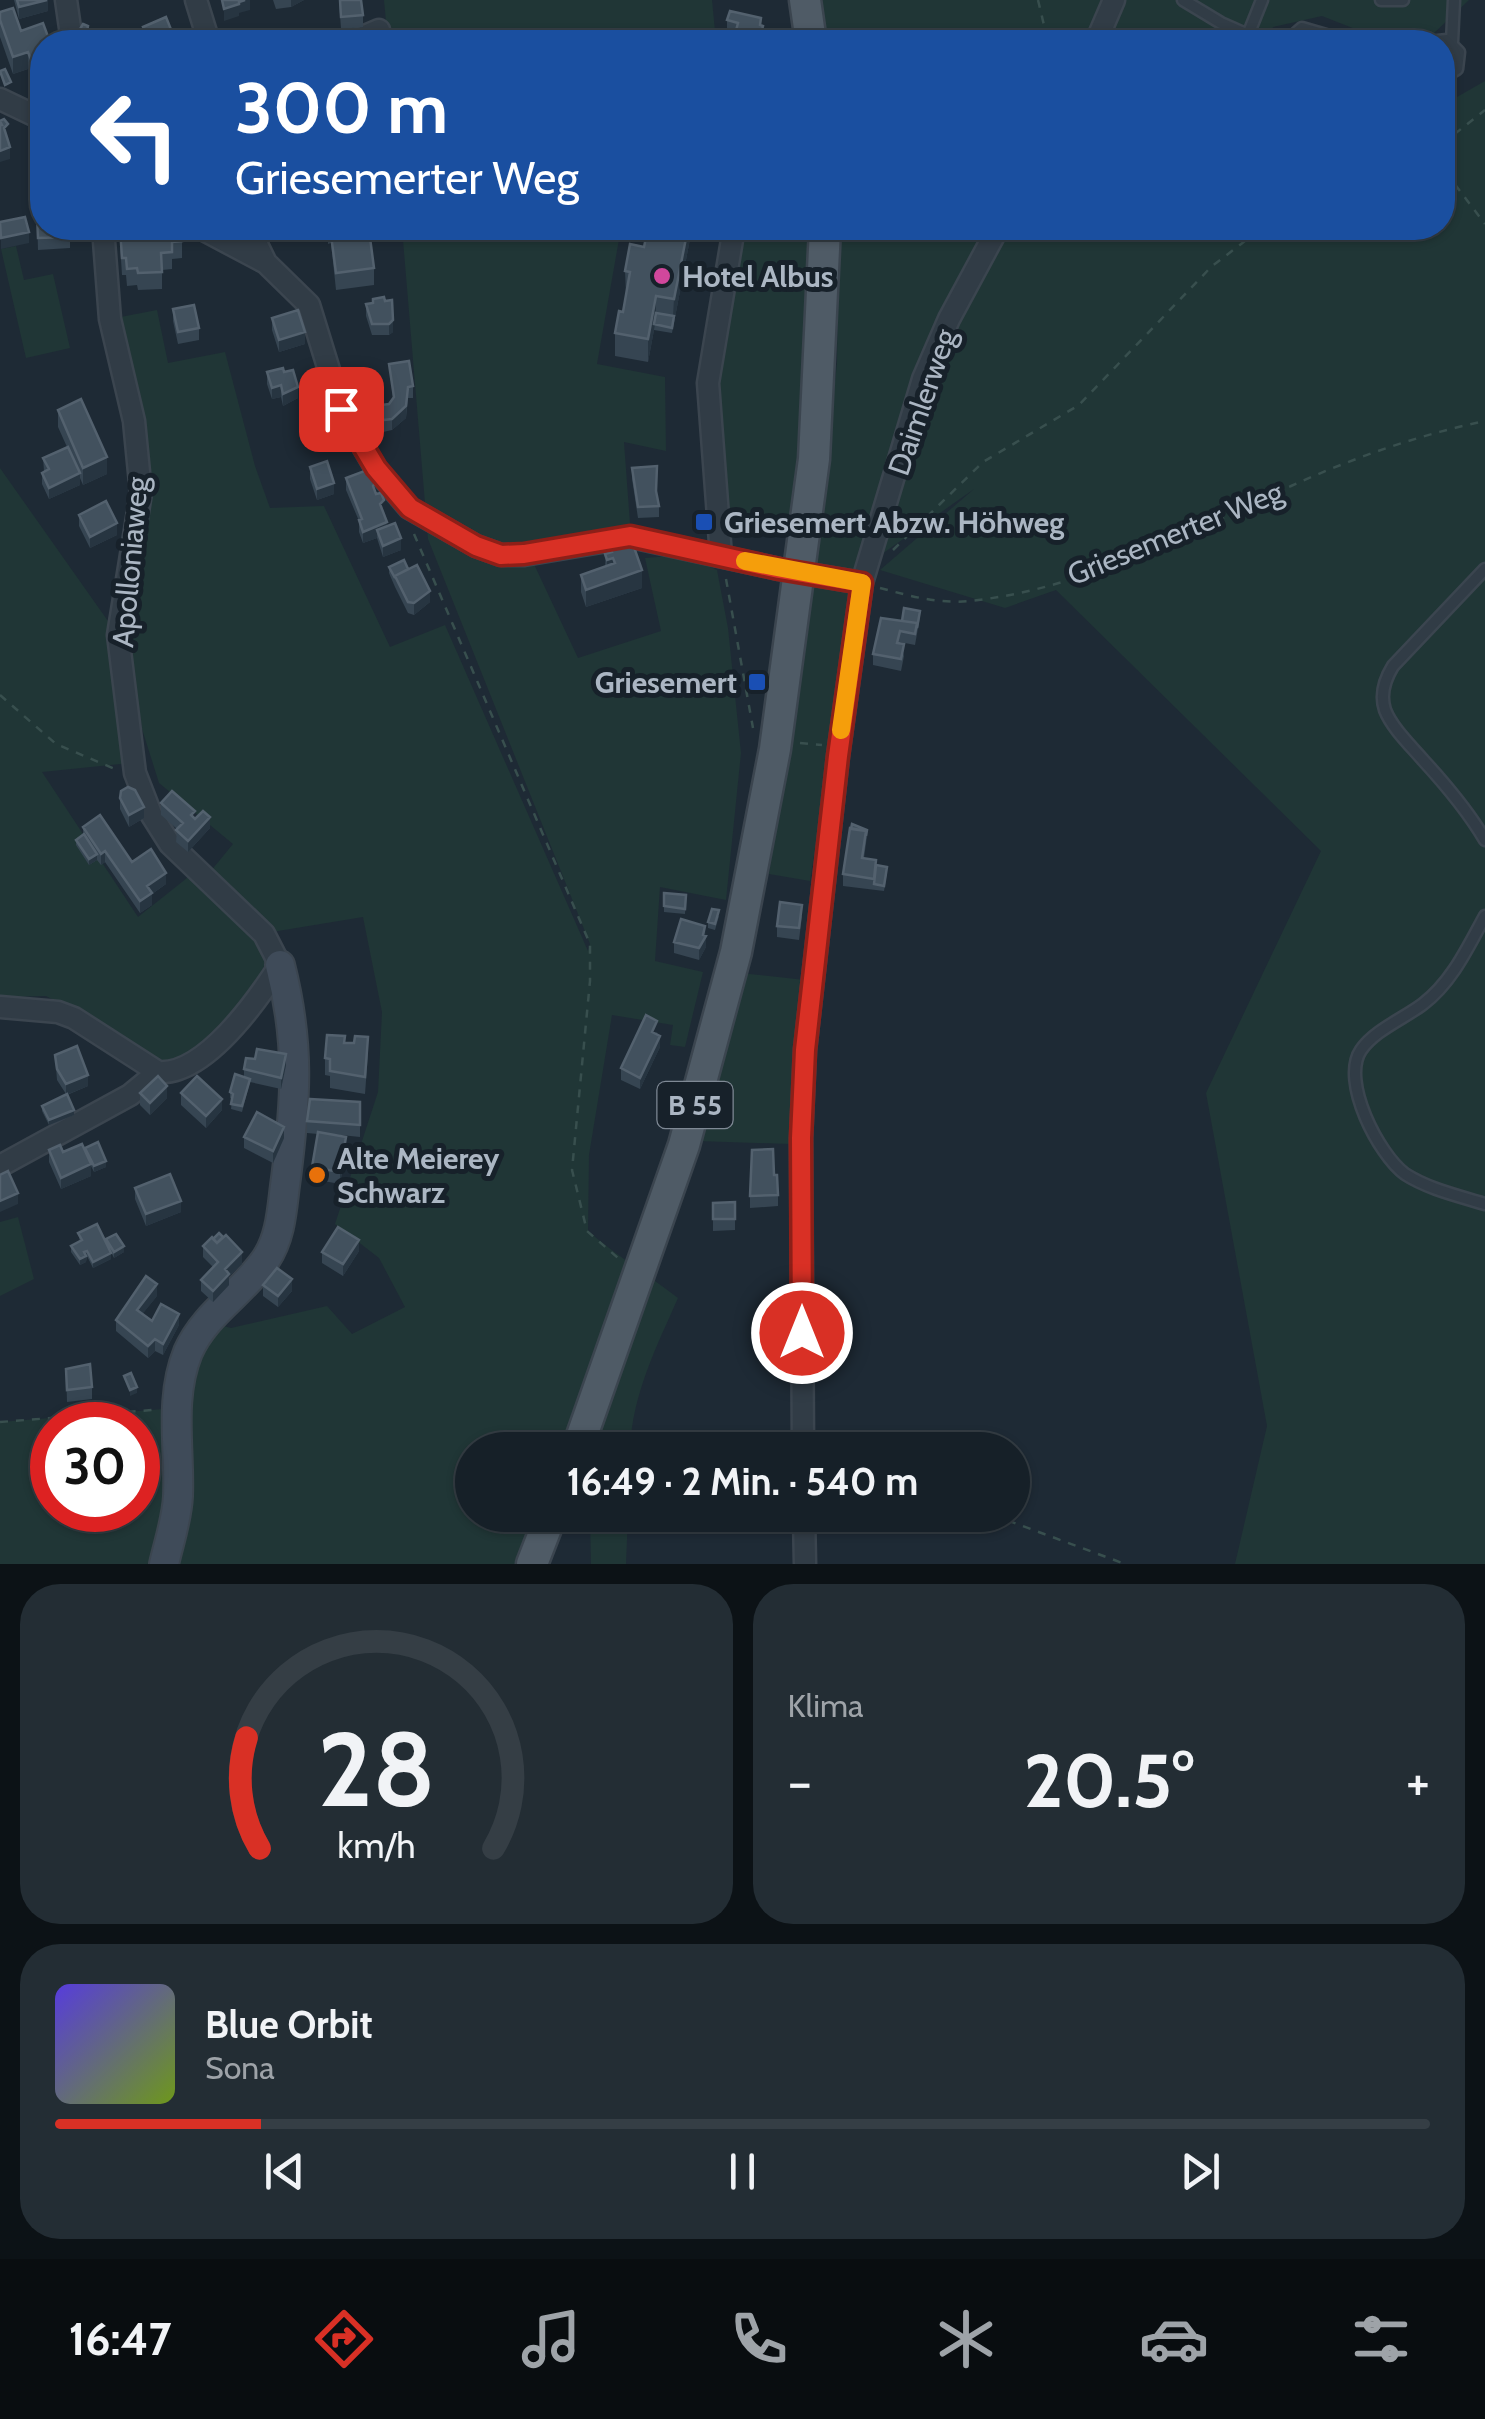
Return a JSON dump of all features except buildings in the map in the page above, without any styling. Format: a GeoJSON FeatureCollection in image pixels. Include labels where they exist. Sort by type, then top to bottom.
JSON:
{"type":"FeatureCollection","features":[{"type":"Feature","properties":{"kind":"main road"},"geometry":{"type":"LineString","coordinates":[[804,0],[809,30]]}},
{"type":"Feature","properties":{"kind":"main road","name":"B 55"},"geometry":{"type":"LineString","coordinates":[[584,1432],[684,1146],[736,952],[776,749],[818,428],[825,240]]}},
{"type":"Feature","properties":{"kind":"main road"},"geometry":{"type":"LineString","coordinates":[[532,1564],[544,1532]]}},
{"type":"Feature","properties":{"kind":"street"},"geometry":{"type":"LineString","coordinates":[[66,0],[70,30]]}},
{"type":"Feature","properties":{"kind":"street"},"geometry":{"type":"LineString","coordinates":[[196,0],[205,30]]}},
{"type":"Feature","properties":{"kind":"street"},"geometry":{"type":"LineString","coordinates":[[1101,30],[1114,0]]}},
{"type":"Feature","properties":{"kind":"street"},"geometry":{"type":"LineString","coordinates":[[0,99],[30,113]]}},
{"type":"Feature","properties":{"kind":"street","name":"Apolloniaweg"},"geometry":{"type":"LineString","coordinates":[[105,240],[110,318],[134,421],[142,492],[118,635],[135,773],[151,814],[170,844],[264,934],[280,966]]}},
{"type":"Feature","properties":{"kind":"street"},"geometry":{"type":"LineString","coordinates":[[223,240],[266,263],[309,305],[348,424],[376,468],[410,508],[476,546],[501,555],[524,554],[630,536],[862,583]]}},
{"type":"Feature","properties":{"kind":"street"},"geometry":{"type":"LineString","coordinates":[[255,240],[266,263]]}},
{"type":"Feature","properties":{"kind":"street"},"geometry":{"type":"LineString","coordinates":[[721,556],[708,383],[732,240]]}},
{"type":"Feature","properties":{"kind":"street","name":"Daimlerweg"},"geometry":{"type":"LineString","coordinates":[[803,1432],[801,1138],[805,1050],[862,583],[922,379],[992,240]]}},
{"type":"Feature","properties":{"kind":"street"},"geometry":{"type":"LineString","coordinates":[[0,1166],[130,1095],[158,1072],[174,1071],[191,1062],[224,1038],[254,1005],[280,966]]}},
{"type":"Feature","properties":{"kind":"street"},"geometry":{"type":"LineString","coordinates":[[164,1564],[178,1499],[176,1408],[187,1354],[205,1320],[266,1259],[280,1227],[293,1129],[296,1060],[292,1017],[280,966]]}},
{"type":"Feature","properties":{"kind":"street"},"geometry":{"type":"LineString","coordinates":[[0,1007],[58,1012],[74,1018],[158,1072]]}},
{"type":"Feature","properties":{"kind":"street"},"geometry":{"type":"LineString","coordinates":[[804,1532],[805,1564]]}},
{"type":"Feature","properties":{"kind":"lane"},"geometry":{"type":"LineString","coordinates":[[1182,0],[1237,30]]}},
{"type":"Feature","properties":{"kind":"lane"},"geometry":{"type":"LineString","coordinates":[[1210,0],[1212,17]]}},
{"type":"Feature","properties":{"kind":"lane"},"geometry":{"type":"LineString","coordinates":[[1250,30],[1262,0]]}},
{"type":"Feature","properties":{"kind":"lane"},"geometry":{"type":"LineString","coordinates":[[1382,0],[1403,0]]}},
{"type":"Feature","properties":{"kind":"lane"},"geometry":{"type":"LineString","coordinates":[[1453,30],[1454,0]]}},
{"type":"Feature","properties":{"kind":"lane"},"geometry":{"type":"LineString","coordinates":[[1455,46],[1460,64],[1455,71]]}},
{"type":"Feature","properties":{"kind":"lane"},"geometry":{"type":"LineString","coordinates":[[1485,569],[1393,666],[1385,679],[1384,693],[1385,710],[1404,738],[1485,840]]}},
{"type":"Feature","properties":{"kind":"lane"},"geometry":{"type":"LineString","coordinates":[[1485,916],[1448,979],[1436,992],[1360,1051],[1354,1080],[1358,1098],[1384,1153],[1405,1174],[1485,1204]]}},
{"type":"Feature","properties":{"kind":"path"},"geometry":{"type":"LineString","coordinates":[[1038,0],[1045,30]]}},
{"type":"Feature","properties":{"kind":"path"},"geometry":{"type":"LineString","coordinates":[[1455,134],[1485,110]]}},
{"type":"Feature","properties":{"kind":"path"},"geometry":{"type":"LineString","coordinates":[[1455,185],[1485,224]]}},
{"type":"Feature","properties":{"kind":"path"},"geometry":{"type":"LineString","coordinates":[[891,552],[984,462],[1079,405],[1211,267],[1246,240]]}},
{"type":"Feature","properties":{"kind":"path","name":"Griesemerter Weg"},"geometry":{"type":"LineString","coordinates":[[862,583],[926,600],[968,601],[1040,588],[1142,552],[1294,484],[1402,442],[1485,422]]}},
{"type":"Feature","properties":{"kind":"path"},"geometry":{"type":"LineString","coordinates":[[410,508],[414,534],[590,944],[572,1170],[588,1231],[626,1264],[642,1272]]}},
{"type":"Feature","properties":{"kind":"path"},"geometry":{"type":"LineString","coordinates":[[721,556],[754,734]]}},
{"type":"Feature","properties":{"kind":"path"},"geometry":{"type":"LineString","coordinates":[[0,696],[56,744],[97,763],[135,773]]}},
{"type":"Feature","properties":{"kind":"path"},"geometry":{"type":"LineString","coordinates":[[0,1422],[176,1408]]}},
{"type":"Feature","properties":{"kind":"path"},"geometry":{"type":"LineString","coordinates":[[1030,1529],[1125,1564]]}},
{"type":"Feature","properties":{"kind":"green space"},"geometry":{"type":"Polygon","coordinates":[[[384,0],[712,0],[715,30],[387,30],[384,0]]]}},
{"type":"Feature","properties":{"kind":"green space"},"geometry":{"type":"Polygon","coordinates":[[[814,0],[1469,0],[1437,30],[1358,30],[1322,16],[1272,30],[820,30],[814,0]]]}},
{"type":"Feature","properties":{"kind":"green space"},"geometry":{"type":"Polygon","coordinates":[[[1485,81],[1485,1564],[1235,1564],[1267,1426],[1206,1093],[1321,851],[1056,590],[1005,608],[880,570],[974,489],[865,566],[924,380],[991,240],[1455,240],[1455,98],[1485,81]]]}},
{"type":"Feature","properties":{"kind":"green space"},"geometry":{"type":"Polygon","coordinates":[[[403,240],[619,240],[597,364],[665,377],[666,451],[624,442],[631,537],[533,562],[578,658],[661,631],[645,558],[684,555],[717,570],[728,628],[741,753],[726,900],[660,887],[655,961],[703,972],[685,1047],[670,1045],[673,1025],[612,1015],[589,1155],[588,1231],[678,1298],[640,1391],[632,1432],[455,1432],[455,1532],[544,1532],[532,1564],[0,1564],[0,1422],[30,1420],[30,1532],[160,1532],[160,1409],[176,1408],[205,1321],[231,1328],[327,1306],[352,1334],[405,1307],[379,1258],[335,1224],[378,1092],[382,1012],[363,917],[272,932],[210,872],[233,844],[159,783],[142,729],[128,636],[148,498],[110,319],[157,310],[168,363],[225,352],[270,508],[324,506],[390,647],[445,625],[588,951],[590,944],[428,539],[403,240]]]}},
{"type":"Feature","properties":{"kind":"green space"},"geometry":{"type":"Polygon","coordinates":[[[732,240],[824,240],[821,359],[787,529],[730,538],[708,383],[732,240]]]}},
{"type":"Feature","properties":{"kind":"green space"},"geometry":{"type":"Polygon","coordinates":[[[839,240],[980,240],[916,371],[859,573],[816,563],[837,363],[839,240]]]}},
{"type":"Feature","properties":{"kind":"green space"},"geometry":{"type":"Polygon","coordinates":[[[16,246],[24,280],[53,274],[70,348],[26,358],[1,249],[16,246]]]}},
{"type":"Feature","properties":{"kind":"green space"},"geometry":{"type":"Polygon","coordinates":[[[0,468],[115,631],[130,763],[42,772],[138,917],[192,874],[259,937],[266,962],[245,1009],[187,1057],[160,1063],[95,1021],[46,996],[0,997],[0,468]]]}},
{"type":"Feature","properties":{"kind":"green space"},"geometry":{"type":"Polygon","coordinates":[[[812,584],[854,592],[810,881],[769,874],[812,584]]]}},
{"type":"Feature","properties":{"kind":"green space"},"geometry":{"type":"Polygon","coordinates":[[[740,973],[805,980],[790,1144],[697,1141],[740,973]]]}},
{"type":"Feature","properties":{"kind":"green space"},"geometry":{"type":"Polygon","coordinates":[[[18,1217],[34,1279],[0,1296],[0,1222],[18,1217]]]}},
{"type":"Feature","properties":{"kind":"green space"},"geometry":{"type":"Polygon","coordinates":[[[590,1532],[627,1532],[626,1564],[591,1564],[590,1532]]]}},
{"type":"Feature","properties":{"kind":"slow traffic"},"geometry":{"type":"LineString","coordinates":[[745,561],[862,583],[841,730]]}},
{"type":"Feature","properties":{"kind":"place","name":"Hotel Albus"},"geometry":{"type":"Point","coordinates":[662,276]}},
{"type":"Feature","properties":{"kind":"place","name":"Griesemert Abzw. Höhweg"},"geometry":{"type":"Point","coordinates":[704,522]}},
{"type":"Feature","properties":{"kind":"place","name":"Griesemert"},"geometry":{"type":"Point","coordinates":[757,682]}},
{"type":"Feature","properties":{"kind":"place","name":"Alte Meierey Schwarz"},"geometry":{"type":"Point","coordinates":[317,1175]}},
{"type":"Feature","properties":{"kind":"route"},"geometry":{"type":"LineString","coordinates":[[341,409],[355,438],[410,508],[476,546],[501,555],[630,536],[862,583],[805,1050],[801,1138],[802,1333]]}}]}
